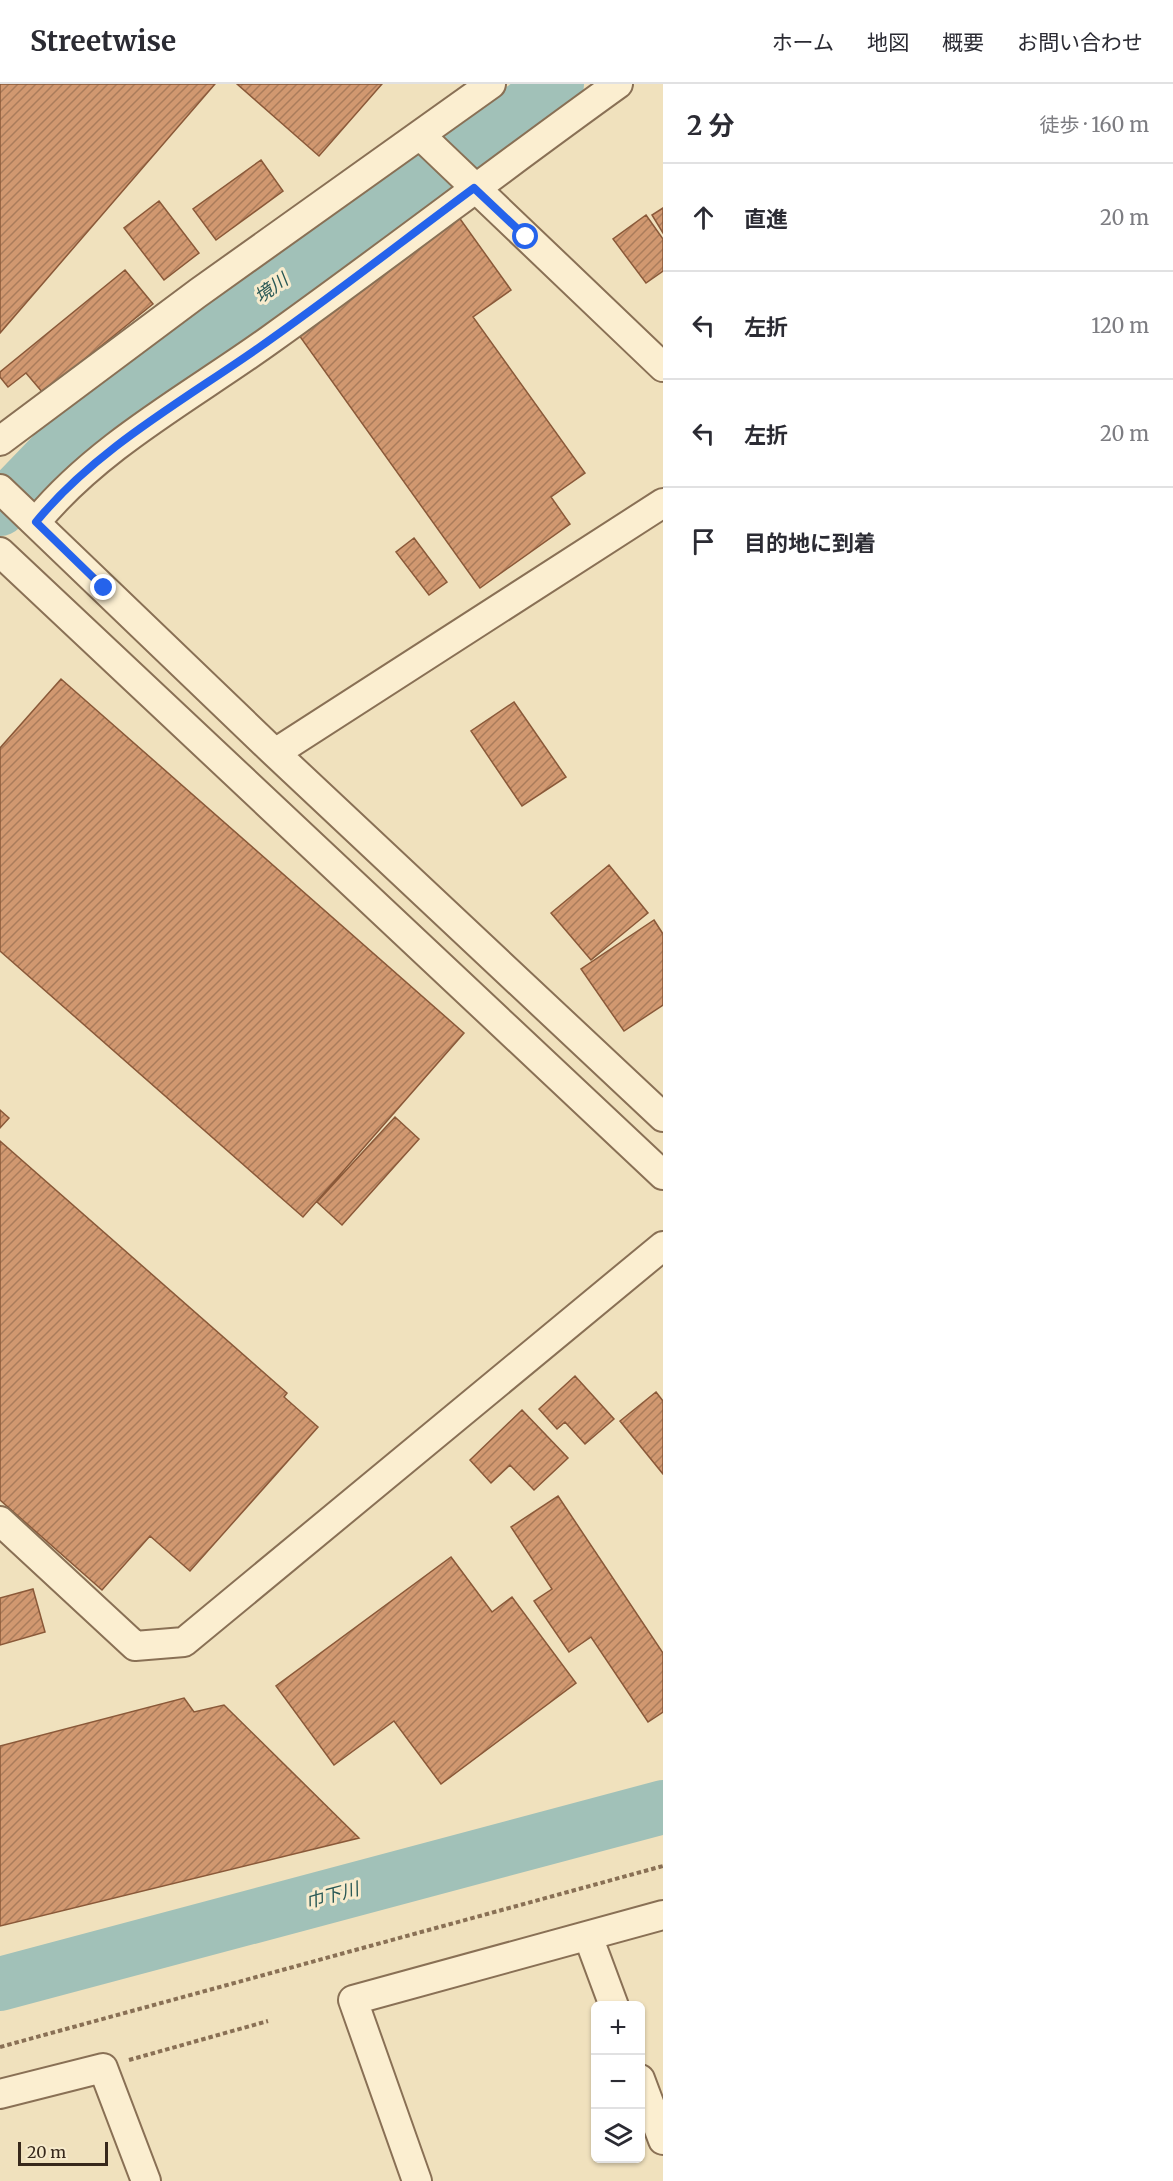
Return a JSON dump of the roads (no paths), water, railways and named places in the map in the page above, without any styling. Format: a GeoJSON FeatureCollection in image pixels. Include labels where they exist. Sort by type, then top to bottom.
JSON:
{"type":"FeatureCollection","features":[{"type":"Feature","properties":{"kind":"street"},"geometry":{"type":"LineString","coordinates":[[0,441],[198,293],[491,84]]}},
{"type":"Feature","properties":{"kind":"street"},"geometry":{"type":"LineString","coordinates":[[36,522],[53,502],[109,451],[271,339],[618,84]]}},
{"type":"Feature","properties":{"kind":"street"},"geometry":{"type":"LineString","coordinates":[[420,135],[663,367]]}},
{"type":"Feature","properties":{"kind":"street"},"geometry":{"type":"LineString","coordinates":[[0,489],[275,753],[663,1117]]}},
{"type":"Feature","properties":{"kind":"street"},"geometry":{"type":"LineString","coordinates":[[275,753],[663,503]]}},
{"type":"Feature","properties":{"kind":"street"},"geometry":{"type":"LineString","coordinates":[[3,555],[663,1175]]}},
{"type":"Feature","properties":{"kind":"street"},"geometry":{"type":"LineString","coordinates":[[0,1521],[135,1646],[184,1642],[663,1246]]}},
{"type":"Feature","properties":{"kind":"street"},"geometry":{"type":"LineString","coordinates":[[417,2181],[353,2001],[663,1915]]}},
{"type":"Feature","properties":{"kind":"street"},"geometry":{"type":"LineString","coordinates":[[588,1936],[612,2001]]}},
{"type":"Feature","properties":{"kind":"street"},"geometry":{"type":"LineString","coordinates":[[0,2094],[102,2068],[146,2181]]}},
{"type":"Feature","properties":{"kind":"street"},"geometry":{"type":"LineString","coordinates":[[645,2092],[663,2140]]}},
{"type":"Feature","properties":{"kind":"waterway","name":"境川"},"geometry":{"type":"LineString","coordinates":[[0,509],[85,421],[557,84]]}},
{"type":"Feature","properties":{"kind":"waterway","name":"巾下川"},"geometry":{"type":"LineString","coordinates":[[0,1984],[663,1807]]}}]}
